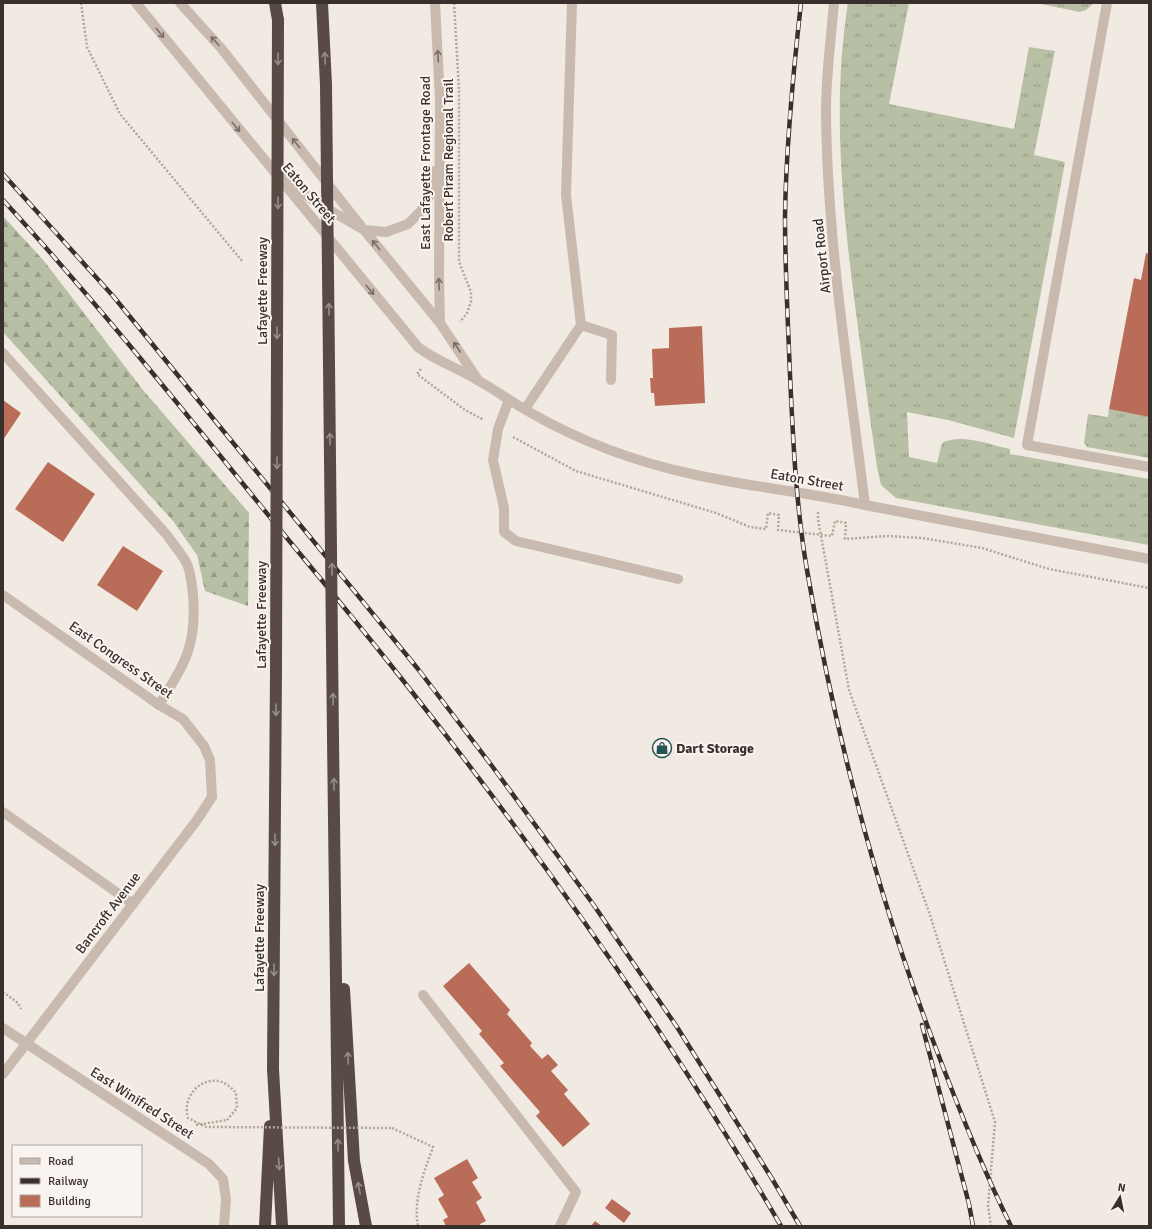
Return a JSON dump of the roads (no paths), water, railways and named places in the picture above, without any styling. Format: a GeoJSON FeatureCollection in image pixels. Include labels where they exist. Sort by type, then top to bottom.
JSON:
{"type":"FeatureCollection","features":[{"type":"Feature","properties":{"kind":"highway","name":"Lafayette Freeway"},"geometry":{"type":"LineString","coordinates":[[276,3],[278,20],[273,1069],[282,1226]]}},
{"type":"Feature","properties":{"kind":"highway"},"geometry":{"type":"LineString","coordinates":[[322,3],[326,85],[339,1226]]}},
{"type":"Feature","properties":{"kind":"highway"},"geometry":{"type":"LineString","coordinates":[[324,31],[326,3]]}},
{"type":"Feature","properties":{"kind":"highway"},"geometry":{"type":"LineString","coordinates":[[334,823],[354,1161],[366,1226]]}},
{"type":"Feature","properties":{"kind":"highway"},"geometry":{"type":"LineString","coordinates":[[265,1226],[273,1069]]}},
{"type":"Feature","properties":{"kind":"street","name":"Eaton Street"},"geometry":{"type":"LineString","coordinates":[[136,3],[265,163],[418,347],[431,357],[478,380],[525,409],[571,433],[607,448],[646,462],[691,474],[865,505],[1149,559]]}},
{"type":"Feature","properties":{"kind":"street","name":"Eaton Street"},"geometry":{"type":"LineString","coordinates":[[180,3],[221,48],[364,230],[440,323],[478,380]]}},
{"type":"Feature","properties":{"kind":"street","name":"East Lafayette Frontage Road"},"geometry":{"type":"LineString","coordinates":[[435,3],[440,100],[440,323]]}},
{"type":"Feature","properties":{"kind":"street"},"geometry":{"type":"LineString","coordinates":[[525,409],[581,325],[566,195],[572,3]]}},
{"type":"Feature","properties":{"kind":"street","name":"Airport Road"},"geometry":{"type":"LineString","coordinates":[[834,3],[826,110],[828,171],[832,228],[865,505]]}},
{"type":"Feature","properties":{"kind":"street"},"geometry":{"type":"LineString","coordinates":[[1107,3],[1027,445],[1149,467]]}},
{"type":"Feature","properties":{"kind":"street"},"geometry":{"type":"LineString","coordinates":[[265,163],[314,201],[364,230],[386,232],[408,224],[421,211],[430,194],[439,155]]}},
{"type":"Feature","properties":{"kind":"street"},"geometry":{"type":"LineString","coordinates":[[581,325],[612,335],[611,380]]}},
{"type":"Feature","properties":{"kind":"street"},"geometry":{"type":"LineString","coordinates":[[3,353],[167,535],[187,563],[192,584],[195,621],[190,651],[159,706]]}},
{"type":"Feature","properties":{"kind":"street"},"geometry":{"type":"LineString","coordinates":[[509,400],[498,429],[493,460],[504,508],[504,532],[516,541],[678,579]]}},
{"type":"Feature","properties":{"kind":"street","name":"East Congress Street"},"geometry":{"type":"LineString","coordinates":[[3,595],[159,706],[183,719],[204,746],[210,760]]}},
{"type":"Feature","properties":{"kind":"street","name":"Bancroft Avenue"},"geometry":{"type":"LineString","coordinates":[[3,1074],[133,904],[212,797],[210,760]]}},
{"type":"Feature","properties":{"kind":"street"},"geometry":{"type":"LineString","coordinates":[[3,812],[133,904]]}},
{"type":"Feature","properties":{"kind":"street"},"geometry":{"type":"LineString","coordinates":[[423,995],[576,1192],[560,1226]]}},
{"type":"Feature","properties":{"kind":"street","name":"East Winifred Street"},"geometry":{"type":"LineString","coordinates":[[3,1028],[209,1164],[223,1179],[226,1199],[224,1226]]}},
{"type":"Feature","properties":{"kind":"railway"},"geometry":{"type":"LineString","coordinates":[[801,3],[788,137],[785,237],[794,448],[800,522],[807,570],[818,631],[844,752],[859,811],[894,930],[952,1092],[980,1160],[1011,1226]]}},
{"type":"Feature","properties":{"kind":"railway"},"geometry":{"type":"LineString","coordinates":[[3,174],[113,296],[418,669],[492,766],[593,904],[677,1027],[800,1226]]}},
{"type":"Feature","properties":{"kind":"railway"},"geometry":{"type":"LineString","coordinates":[[3,200],[75,281],[180,406],[390,664],[456,748],[506,814],[603,948],[695,1085],[781,1226]]}},
{"type":"Feature","properties":{"kind":"railway"},"geometry":{"type":"LineString","coordinates":[[922,1025],[969,1204],[973,1226]]}},
{"type":"Feature","properties":{"kind":"place","name":"Dart Storage"},"geometry":{"type":"Point","coordinates":[662,748]}}]}
